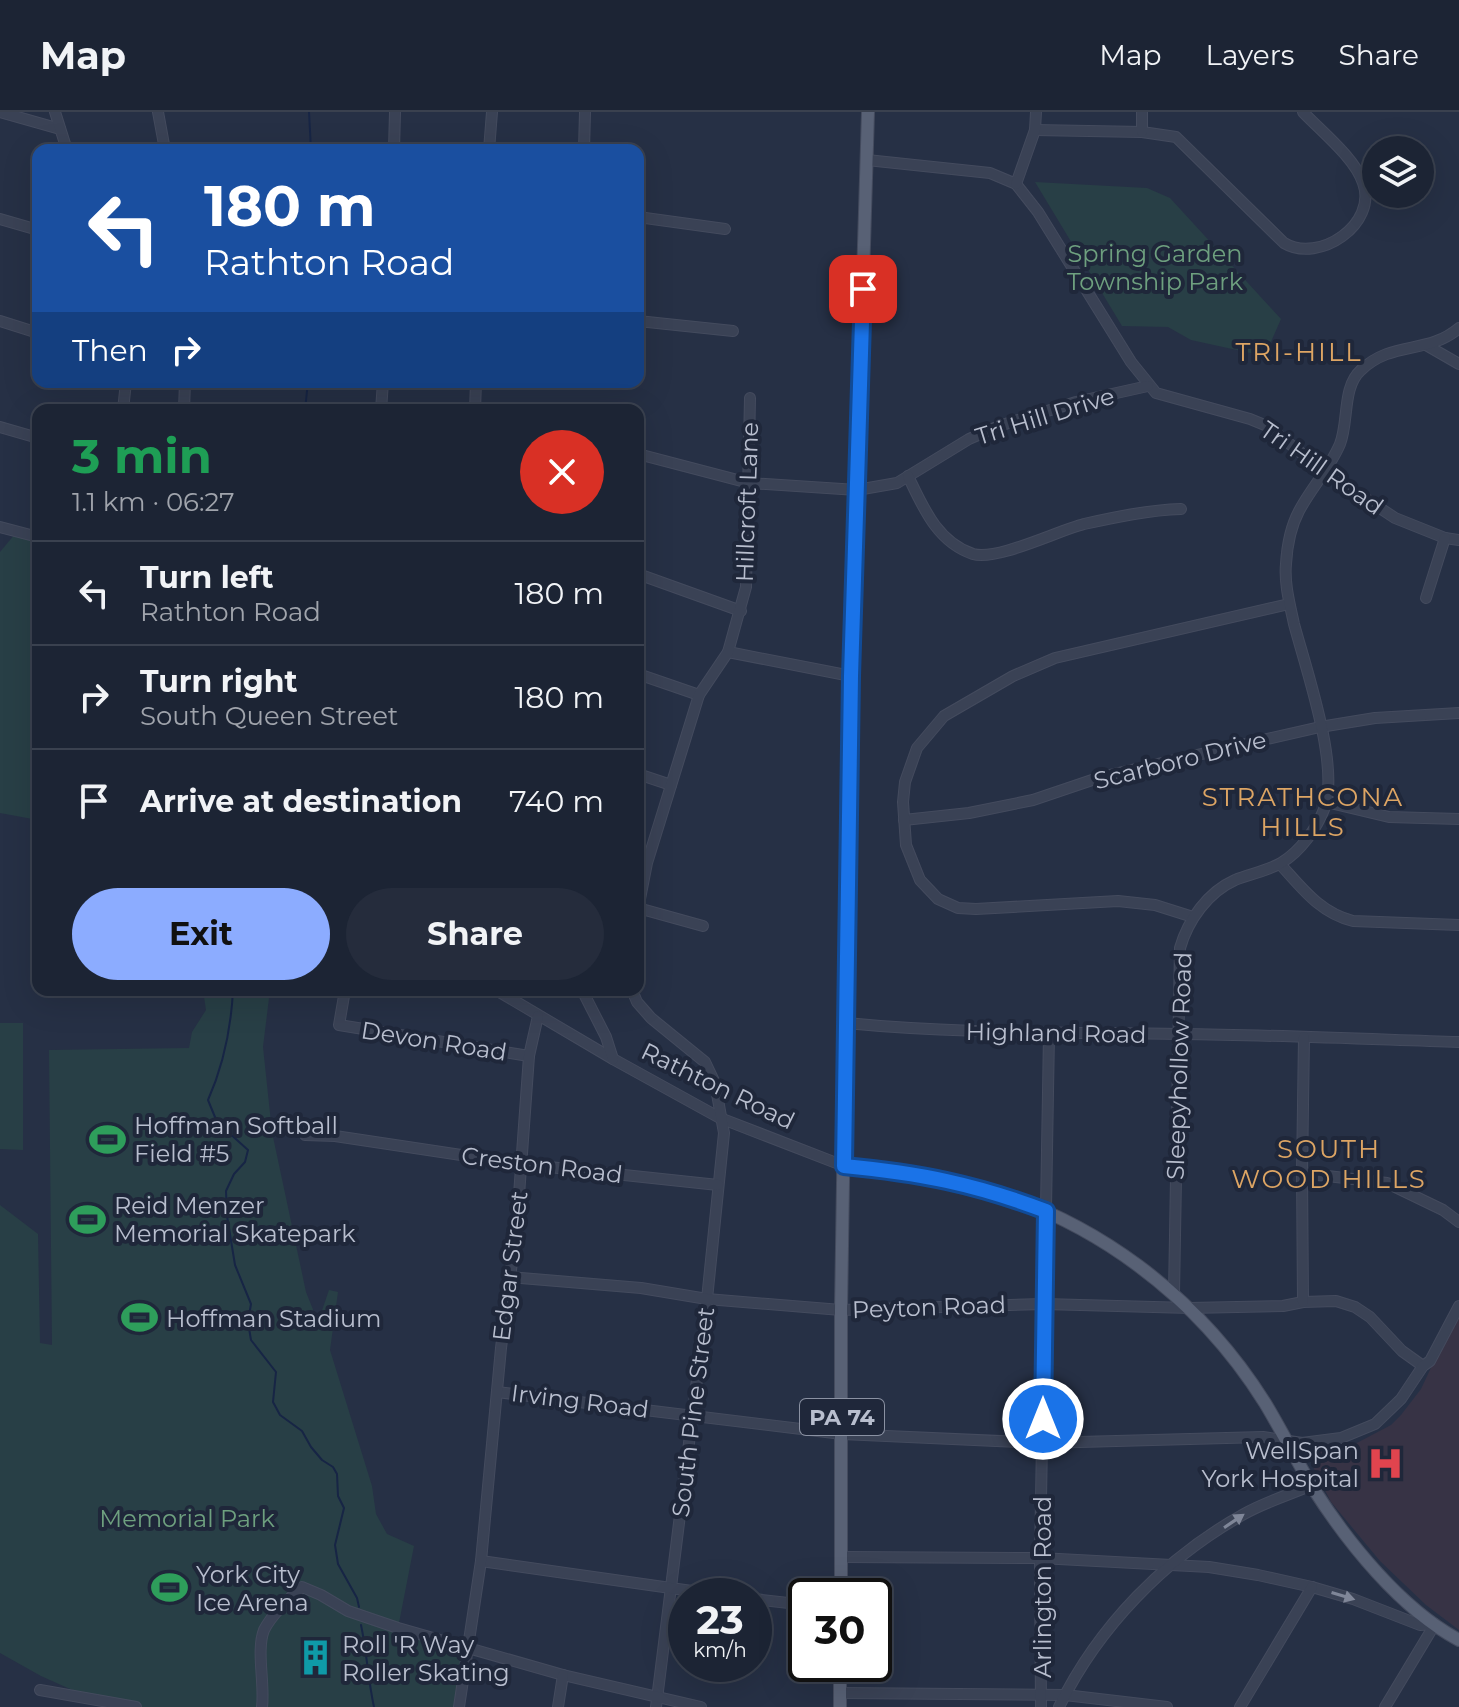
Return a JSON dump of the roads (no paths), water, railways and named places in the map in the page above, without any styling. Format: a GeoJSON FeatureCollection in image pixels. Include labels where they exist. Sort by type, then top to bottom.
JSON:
{"type":"FeatureCollection","features":[{"type":"Feature","properties":{"kind":"main road","name":"PA 74"},"geometry":{"type":"LineString","coordinates":[[841,1578],[841,1310],[851,676],[868,112]]}},
{"type":"Feature","properties":{"kind":"main road","name":"Rathton Road"},"geometry":{"type":"LineString","coordinates":[[844,1166],[903,1171],[1002,1194],[1046,1211],[1132,1259],[1190,1308],[1246,1374],[1312,1485],[1363,1555],[1400,1594],[1459,1640]]}},
{"type":"Feature","properties":{"kind":"main road"},"geometry":{"type":"LineString","coordinates":[[840,1682],[840,1707]]}},
{"type":"Feature","properties":{"kind":"street"},"geometry":{"type":"LineString","coordinates":[[0,112],[60,129]]}},
{"type":"Feature","properties":{"kind":"street"},"geometry":{"type":"LineString","coordinates":[[55,112],[65,144]]}},
{"type":"Feature","properties":{"kind":"street"},"geometry":{"type":"LineString","coordinates":[[158,112],[164,144]]}},
{"type":"Feature","properties":{"kind":"street"},"geometry":{"type":"LineString","coordinates":[[394,144],[395,112]]}},
{"type":"Feature","properties":{"kind":"street"},"geometry":{"type":"LineString","coordinates":[[489,144],[492,112]]}},
{"type":"Feature","properties":{"kind":"street"},"geometry":{"type":"LineString","coordinates":[[584,144],[585,112]]}},
{"type":"Feature","properties":{"kind":"street"},"geometry":{"type":"LineString","coordinates":[[1016,184],[1035,130],[1036,112]]}},
{"type":"Feature","properties":{"kind":"street"},"geometry":{"type":"LineString","coordinates":[[1142,112],[1142,132]]}},
{"type":"Feature","properties":{"kind":"street"},"geometry":{"type":"LineString","coordinates":[[1035,130],[1142,132],[1176,137],[1284,243],[1293,248],[1306,249],[1341,239],[1355,224],[1365,200],[1365,185],[1358,172],[1303,112]]}},
{"type":"Feature","properties":{"kind":"street"},"geometry":{"type":"LineString","coordinates":[[867,160],[990,173],[1016,184],[1038,212],[1148,386]]}},
{"type":"Feature","properties":{"kind":"street"},"geometry":{"type":"LineString","coordinates":[[644,218],[725,229]]}},
{"type":"Feature","properties":{"kind":"street"},"geometry":{"type":"LineString","coordinates":[[0,219],[32,228]]}},
{"type":"Feature","properties":{"kind":"street"},"geometry":{"type":"LineString","coordinates":[[0,321],[32,331]]}},
{"type":"Feature","properties":{"kind":"street"},"geometry":{"type":"LineString","coordinates":[[644,322],[733,331]]}},
{"type":"Feature","properties":{"kind":"street","name":"Sleepyhollow Road"},"geometry":{"type":"LineString","coordinates":[[1174,1293],[1180,948],[1193,917],[1211,897],[1232,881],[1280,864],[1314,830],[1326,802],[1329,764],[1289,604],[1285,567],[1297,513],[1340,445],[1348,396],[1358,373],[1389,351],[1426,345],[1459,328]]}},
{"type":"Feature","properties":{"kind":"street"},"geometry":{"type":"LineString","coordinates":[[1426,345],[1459,364]]}},
{"type":"Feature","properties":{"kind":"street","name":"Tri Hill Drive"},"geometry":{"type":"LineString","coordinates":[[644,456],[749,483],[857,490],[897,483],[969,439],[999,426],[1076,402],[1148,386]]}},
{"type":"Feature","properties":{"kind":"street","name":"Tri Hill Road"},"geometry":{"type":"LineString","coordinates":[[1148,386],[1165,397],[1241,416],[1267,426],[1324,471],[1395,518],[1445,538],[1459,540]]}},
{"type":"Feature","properties":{"kind":"street","name":"Hillcroft Lane"},"geometry":{"type":"LineString","coordinates":[[644,878],[699,695],[728,652],[741,611],[746,587],[750,398]]}},
{"type":"Feature","properties":{"kind":"street"},"geometry":{"type":"LineString","coordinates":[[0,427],[32,436]]}},
{"type":"Feature","properties":{"kind":"street"},"geometry":{"type":"LineString","coordinates":[[908,476],[931,524],[971,553],[986,556],[1005,553],[1020,545],[1083,525],[1158,510],[1181,509]]}},
{"type":"Feature","properties":{"kind":"street"},"geometry":{"type":"LineString","coordinates":[[0,527],[32,535]]}},
{"type":"Feature","properties":{"kind":"street"},"geometry":{"type":"LineString","coordinates":[[1426,598],[1445,538]]}},
{"type":"Feature","properties":{"kind":"street"},"geometry":{"type":"LineString","coordinates":[[644,576],[741,611]]}},
{"type":"Feature","properties":{"kind":"street"},"geometry":{"type":"LineString","coordinates":[[1193,917],[1155,905],[1118,901],[958,908],[938,899],[920,880],[906,845],[905,782],[917,748],[944,716],[1013,676],[1055,658],[1289,604]]}},
{"type":"Feature","properties":{"kind":"street"},"geometry":{"type":"LineString","coordinates":[[728,652],[851,676]]}},
{"type":"Feature","properties":{"kind":"street"},"geometry":{"type":"LineString","coordinates":[[644,676],[699,695]]}},
{"type":"Feature","properties":{"kind":"street","name":"Scarboro Drive"},"geometry":{"type":"LineString","coordinates":[[904,820],[969,813],[1033,800],[1101,777],[1320,727],[1375,718],[1459,713]]}},
{"type":"Feature","properties":{"kind":"street"},"geometry":{"type":"LineString","coordinates":[[644,776],[671,785]]}},
{"type":"Feature","properties":{"kind":"street"},"geometry":{"type":"LineString","coordinates":[[1326,802],[1389,817],[1459,819]]}},
{"type":"Feature","properties":{"kind":"street"},"geometry":{"type":"LineString","coordinates":[[1280,864],[1320,907],[1340,918],[1459,925]]}},
{"type":"Feature","properties":{"kind":"street"},"geometry":{"type":"LineString","coordinates":[[644,911],[703,926]]}},
{"type":"Feature","properties":{"kind":"street","name":"Devon Road"},"geometry":{"type":"LineString","coordinates":[[344,996],[339,1025],[529,1056]]}},
{"type":"Feature","properties":{"kind":"street","name":"Rathton Road"},"geometry":{"type":"LineString","coordinates":[[506,996],[720,1118],[844,1166]]}},
{"type":"Feature","properties":{"kind":"street"},"geometry":{"type":"LineString","coordinates":[[585,996],[606,1037],[613,1059]]}},
{"type":"Feature","properties":{"kind":"street"},"geometry":{"type":"LineString","coordinates":[[634,996],[651,1018],[705,1062],[715,1083],[720,1118]]}},
{"type":"Feature","properties":{"kind":"street","name":"Edgar Street"},"geometry":{"type":"LineString","coordinates":[[459,1707],[481,1561],[517,1223],[529,1056],[538,1016]]}},
{"type":"Feature","properties":{"kind":"street","name":"Highland Road"},"geometry":{"type":"LineString","coordinates":[[846,1023],[926,1031],[1459,1042]]}},
{"type":"Feature","properties":{"kind":"street","name":"Arlington Road"},"geometry":{"type":"LineString","coordinates":[[1041,1707],[1040,1558],[1049,1034]]}},
{"type":"Feature","properties":{"kind":"street"},"geometry":{"type":"LineString","coordinates":[[1303,1302],[1304,1037]]}},
{"type":"Feature","properties":{"kind":"street","name":"South Pine Street"},"geometry":{"type":"LineString","coordinates":[[672,1578],[707,1299],[724,1133],[720,1118]]}},
{"type":"Feature","properties":{"kind":"street","name":"Creston Road"},"geometry":{"type":"LineString","coordinates":[[305,1135],[335,1136],[521,1164],[718,1185]]}},
{"type":"Feature","properties":{"kind":"street"},"geometry":{"type":"LineString","coordinates":[[1302,1173],[1387,1183],[1443,1210],[1459,1222]]}},
{"type":"Feature","properties":{"kind":"street","name":"Peyton Road"},"geometry":{"type":"LineString","coordinates":[[509,1277],[841,1310],[1044,1304],[1190,1308],[1283,1306],[1336,1301],[1355,1307],[1370,1317],[1402,1351],[1423,1366]]}},
{"type":"Feature","properties":{"kind":"street","name":"Irving Road"},"geometry":{"type":"LineString","coordinates":[[497,1392],[842,1434],[1043,1443],[1263,1437],[1302,1443],[1341,1438],[1375,1424],[1401,1399],[1423,1366],[1430,1361],[1459,1306]]}},
{"type":"Feature","properties":{"kind":"street"},"geometry":{"type":"LineString","coordinates":[[1059,1707],[1104,1634],[1169,1565],[1244,1514],[1312,1485]]}},
{"type":"Feature","properties":{"kind":"street"},"geometry":{"type":"LineString","coordinates":[[842,1557],[1040,1558],[1246,1573],[1353,1599],[1420,1625],[1435,1624]]}},
{"type":"Feature","properties":{"kind":"street"},"geometry":{"type":"LineString","coordinates":[[481,1561],[668,1589]]}},
{"type":"Feature","properties":{"kind":"street"},"geometry":{"type":"LineString","coordinates":[[262,1707],[261,1647],[265,1629],[284,1603],[302,1587],[348,1611],[656,1702],[701,1707]]}},
{"type":"Feature","properties":{"kind":"street"},"geometry":{"type":"LineString","coordinates":[[1240,1707],[1312,1587]]}},
{"type":"Feature","properties":{"kind":"street","name":"South Pine Street"},"geometry":{"type":"LineString","coordinates":[[656,1702],[668,1612]]}},
{"type":"Feature","properties":{"kind":"street"},"geometry":{"type":"LineString","coordinates":[[1385,1707],[1435,1624]]}},
{"type":"Feature","properties":{"kind":"street"},"geometry":{"type":"LineString","coordinates":[[558,1707],[563,1675]]}},
{"type":"Feature","properties":{"kind":"street"},"geometry":{"type":"LineString","coordinates":[[40,1690],[136,1707]]}},
{"type":"Feature","properties":{"kind":"street"},"geometry":{"type":"LineString","coordinates":[[840,1693],[1065,1695],[1166,1707]]}},
{"type":"Feature","properties":{"kind":"waterway"},"geometry":{"type":"LineString","coordinates":[[309,112],[311,144]]}},
{"type":"Feature","properties":{"kind":"waterway"},"geometry":{"type":"LineString","coordinates":[[306,404],[307,388]]}},
{"type":"Feature","properties":{"kind":"waterway"},"geometry":{"type":"LineString","coordinates":[[232,996],[226,1046],[208,1100],[217,1122],[248,1150],[245,1162],[234,1174],[226,1191],[235,1265],[251,1304],[248,1322],[251,1340],[276,1372],[273,1402],[280,1415],[302,1431],[311,1447],[337,1474],[338,1496],[344,1508],[335,1545],[338,1564],[359,1607]]}},
{"type":"Feature","properties":{"kind":"waterway"},"geometry":{"type":"LineString","coordinates":[[361,1625],[374,1707]]}},
{"type":"Feature","properties":{"kind":"place","name":"Hoffman Softball Field #5"},"geometry":{"type":"Point","coordinates":[108,1139]}},
{"type":"Feature","properties":{"kind":"place","name":"Reid Menzer Memorial Skatepark"},"geometry":{"type":"Point","coordinates":[88,1219]}},
{"type":"Feature","properties":{"kind":"place","name":"Hoffman Stadium"},"geometry":{"type":"Point","coordinates":[140,1318]}},
{"type":"Feature","properties":{"kind":"place","name":"WellSpan York Hospital"},"geometry":{"type":"Point","coordinates":[1385,1464]}},
{"type":"Feature","properties":{"kind":"place","name":"York City Ice Arena"},"geometry":{"type":"Point","coordinates":[170,1588]}},
{"type":"Feature","properties":{"kind":"place","name":"Roll 'R Way Roller Skating"},"geometry":{"type":"Point","coordinates":[316,1658]}},
{"type":"Feature","properties":{"kind":"district","name":"TRI-HILL"},"geometry":{"type":"Point","coordinates":[1299,352]}},
{"type":"Feature","properties":{"kind":"district","name":"STRATHCONA HILLS"},"geometry":{"type":"Point","coordinates":[1303,812]}},
{"type":"Feature","properties":{"kind":"district","name":"SOUTH WOOD HILLS"},"geometry":{"type":"Point","coordinates":[1329,1164]}},
{"type":"Feature","properties":{"kind":"park label","name":"Spring Garden Township Park"},"geometry":{"type":"Point","coordinates":[1155,267]}},
{"type":"Feature","properties":{"kind":"park label","name":"Memorial Park"},"geometry":{"type":"Point","coordinates":[187,1518]}}]}
